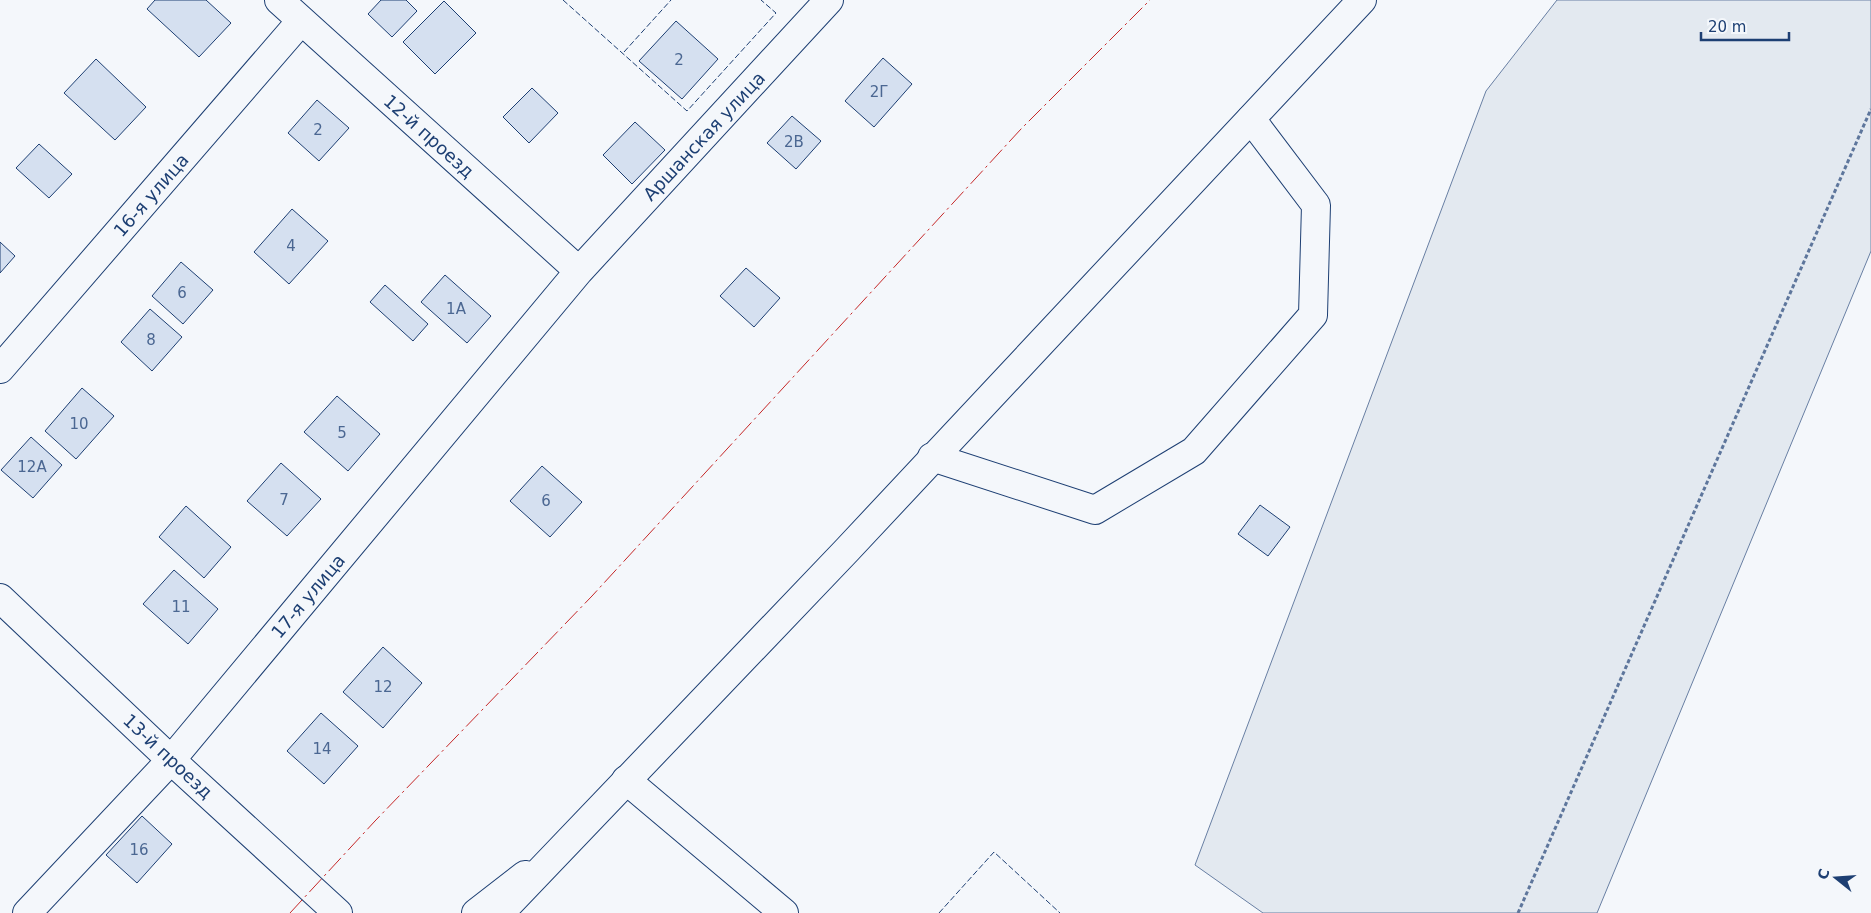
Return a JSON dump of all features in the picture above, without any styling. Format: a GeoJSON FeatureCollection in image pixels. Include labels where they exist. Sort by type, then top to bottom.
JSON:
{"type":"FeatureCollection","features":[{"type":"Feature","properties":{"kind":"main road","name":"12-й проезд"},"geometry":{"type":"LineString","coordinates":[[279,0],[579,272]]}},
{"type":"Feature","properties":{"kind":"main road","name":"Аршанская улица"},"geometry":{"type":"LineString","coordinates":[[579,272],[829,0]]}},
{"type":"Feature","properties":{"kind":"main road"},"geometry":{"type":"LineString","coordinates":[[500,913],[577,834],[1251,119],[1348,7]]}},
{"type":"Feature","properties":{"kind":"main road","name":"16-я улица"},"geometry":{"type":"LineString","coordinates":[[0,369],[301,21]]}},
{"type":"Feature","properties":{"kind":"main road"},"geometry":{"type":"LineString","coordinates":[[932,457],[1095,510],[1194,451],[1313,315],[1316,205],[1251,119]]}},
{"type":"Feature","properties":{"kind":"main road","name":"17-я улица"},"geometry":{"type":"LineString","coordinates":[[27,913],[171,760],[579,272]]}},
{"type":"Feature","properties":{"kind":"main road","name":"13-й проезд"},"geometry":{"type":"LineString","coordinates":[[0,598],[171,760],[338,913]]}},
{"type":"Feature","properties":{"kind":"main road"},"geometry":{"type":"LineString","coordinates":[[626,780],[784,913]]}},
{"type":"Feature","properties":{"kind":"main road"},"geometry":{"type":"LineString","coordinates":[[476,913],[577,834]]}},
{"type":"Feature","properties":{"kind":"path"},"geometry":{"type":"LineString","coordinates":[[1518,913],[1871,109]]}},
{"type":"Feature","properties":{"kind":"shaded area"},"geometry":{"type":"Polygon","coordinates":[[[1557,0],[1871,0],[1871,251],[1597,913],[1263,913],[1195,865],[1486,91],[1557,0]]]}},
{"type":"Feature","properties":{"kind":"building"},"geometry":{"type":"Polygon","coordinates":[[[155,0],[206,0],[231,23],[199,57],[147,9],[155,0]]]}},
{"type":"Feature","properties":{"kind":"building"},"geometry":{"type":"Polygon","coordinates":[[[381,0],[406,0],[417,11],[392,37],[368,14],[381,0]]]}},
{"type":"Feature","properties":{"kind":"building"},"geometry":{"type":"Polygon","coordinates":[[[444,1],[476,33],[435,74],[403,42],[444,1]]]}},
{"type":"Feature","properties":{"kind":"building"},"geometry":{"type":"Polygon","coordinates":[[[676,21],[718,59],[682,99],[639,61],[676,21]]]}},
{"type":"Feature","properties":{"kind":"building"},"geometry":{"type":"Polygon","coordinates":[[[883,58],[912,84],[874,127],[845,101],[883,58]]]}},
{"type":"Feature","properties":{"kind":"building"},"geometry":{"type":"Polygon","coordinates":[[[96,59],[146,107],[115,140],[64,93],[96,59]]]}},
{"type":"Feature","properties":{"kind":"building"},"geometry":{"type":"Polygon","coordinates":[[[532,88],[558,113],[529,143],[503,117],[532,88]]]}},
{"type":"Feature","properties":{"kind":"building"},"geometry":{"type":"Polygon","coordinates":[[[317,100],[349,128],[319,161],[288,133],[317,100]]]}},
{"type":"Feature","properties":{"kind":"building"},"geometry":{"type":"Polygon","coordinates":[[[792,116],[821,141],[796,169],[767,143],[792,116]]]}},
{"type":"Feature","properties":{"kind":"building"},"geometry":{"type":"Polygon","coordinates":[[[635,122],[665,150],[632,184],[603,155],[635,122]]]}},
{"type":"Feature","properties":{"kind":"building"},"geometry":{"type":"Polygon","coordinates":[[[39,144],[72,174],[49,198],[16,168],[39,144]]]}},
{"type":"Feature","properties":{"kind":"building"},"geometry":{"type":"Polygon","coordinates":[[[292,209],[328,241],[289,284],[254,252],[292,209]]]}},
{"type":"Feature","properties":{"kind":"building"},"geometry":{"type":"Polygon","coordinates":[[[0,242],[15,256],[0,273],[0,242]]]}},
{"type":"Feature","properties":{"kind":"building"},"geometry":{"type":"Polygon","coordinates":[[[181,262],[213,290],[183,324],[152,296],[181,262]]]}},
{"type":"Feature","properties":{"kind":"building"},"geometry":{"type":"Polygon","coordinates":[[[746,268],[780,298],[754,327],[720,296],[746,268]]]}},
{"type":"Feature","properties":{"kind":"building"},"geometry":{"type":"Polygon","coordinates":[[[445,275],[491,316],[467,343],[421,302],[445,275]]]}},
{"type":"Feature","properties":{"kind":"building"},"geometry":{"type":"Polygon","coordinates":[[[385,285],[428,324],[413,341],[370,302],[385,285]]]}},
{"type":"Feature","properties":{"kind":"building"},"geometry":{"type":"Polygon","coordinates":[[[150,309],[182,337],[152,371],[121,342],[150,309]]]}},
{"type":"Feature","properties":{"kind":"building"},"geometry":{"type":"Polygon","coordinates":[[[82,388],[114,416],[76,459],[45,431],[82,388]]]}},
{"type":"Feature","properties":{"kind":"building"},"geometry":{"type":"Polygon","coordinates":[[[337,396],[380,434],[348,471],[304,432],[337,396]]]}},
{"type":"Feature","properties":{"kind":"building"},"geometry":{"type":"Polygon","coordinates":[[[31,437],[62,465],[33,498],[1,470],[31,437]]]}},
{"type":"Feature","properties":{"kind":"building"},"geometry":{"type":"Polygon","coordinates":[[[281,463],[321,499],[287,536],[247,501],[281,463]]]}},
{"type":"Feature","properties":{"kind":"building"},"geometry":{"type":"Polygon","coordinates":[[[542,466],[582,502],[550,537],[510,501],[542,466]]]}},
{"type":"Feature","properties":{"kind":"building"},"geometry":{"type":"Polygon","coordinates":[[[1260,505],[1290,527],[1268,556],[1238,534],[1260,505]]]}},
{"type":"Feature","properties":{"kind":"building"},"geometry":{"type":"Polygon","coordinates":[[[186,506],[231,547],[204,578],[159,537],[186,506]]]}},
{"type":"Feature","properties":{"kind":"building"},"geometry":{"type":"Polygon","coordinates":[[[174,570],[218,609],[188,644],[143,604],[174,570]]]}},
{"type":"Feature","properties":{"kind":"building"},"geometry":{"type":"Polygon","coordinates":[[[383,647],[422,683],[383,728],[343,692],[383,647]]]}},
{"type":"Feature","properties":{"kind":"building"},"geometry":{"type":"Polygon","coordinates":[[[321,713],[358,746],[324,784],[287,751],[321,713]]]}},
{"type":"Feature","properties":{"kind":"building"},"geometry":{"type":"Polygon","coordinates":[[[142,816],[172,844],[137,883],[106,855],[142,816]]]}},
{"type":"Feature","properties":{"kind":"fence"},"geometry":{"type":"LineString","coordinates":[[563,0],[687,111],[776,13],[761,0]]}},
{"type":"Feature","properties":{"kind":"fence"},"geometry":{"type":"LineString","coordinates":[[624,52],[671,0]]}},
{"type":"Feature","properties":{"kind":"fence"},"geometry":{"type":"LineString","coordinates":[[939,913],[994,852],[1060,913]]}},
{"type":"Feature","properties":{"kind":"power"},"geometry":{"type":"LineString","coordinates":[[290,913],[375,821],[592,596],[1021,129],[1150,0]]}}]}
